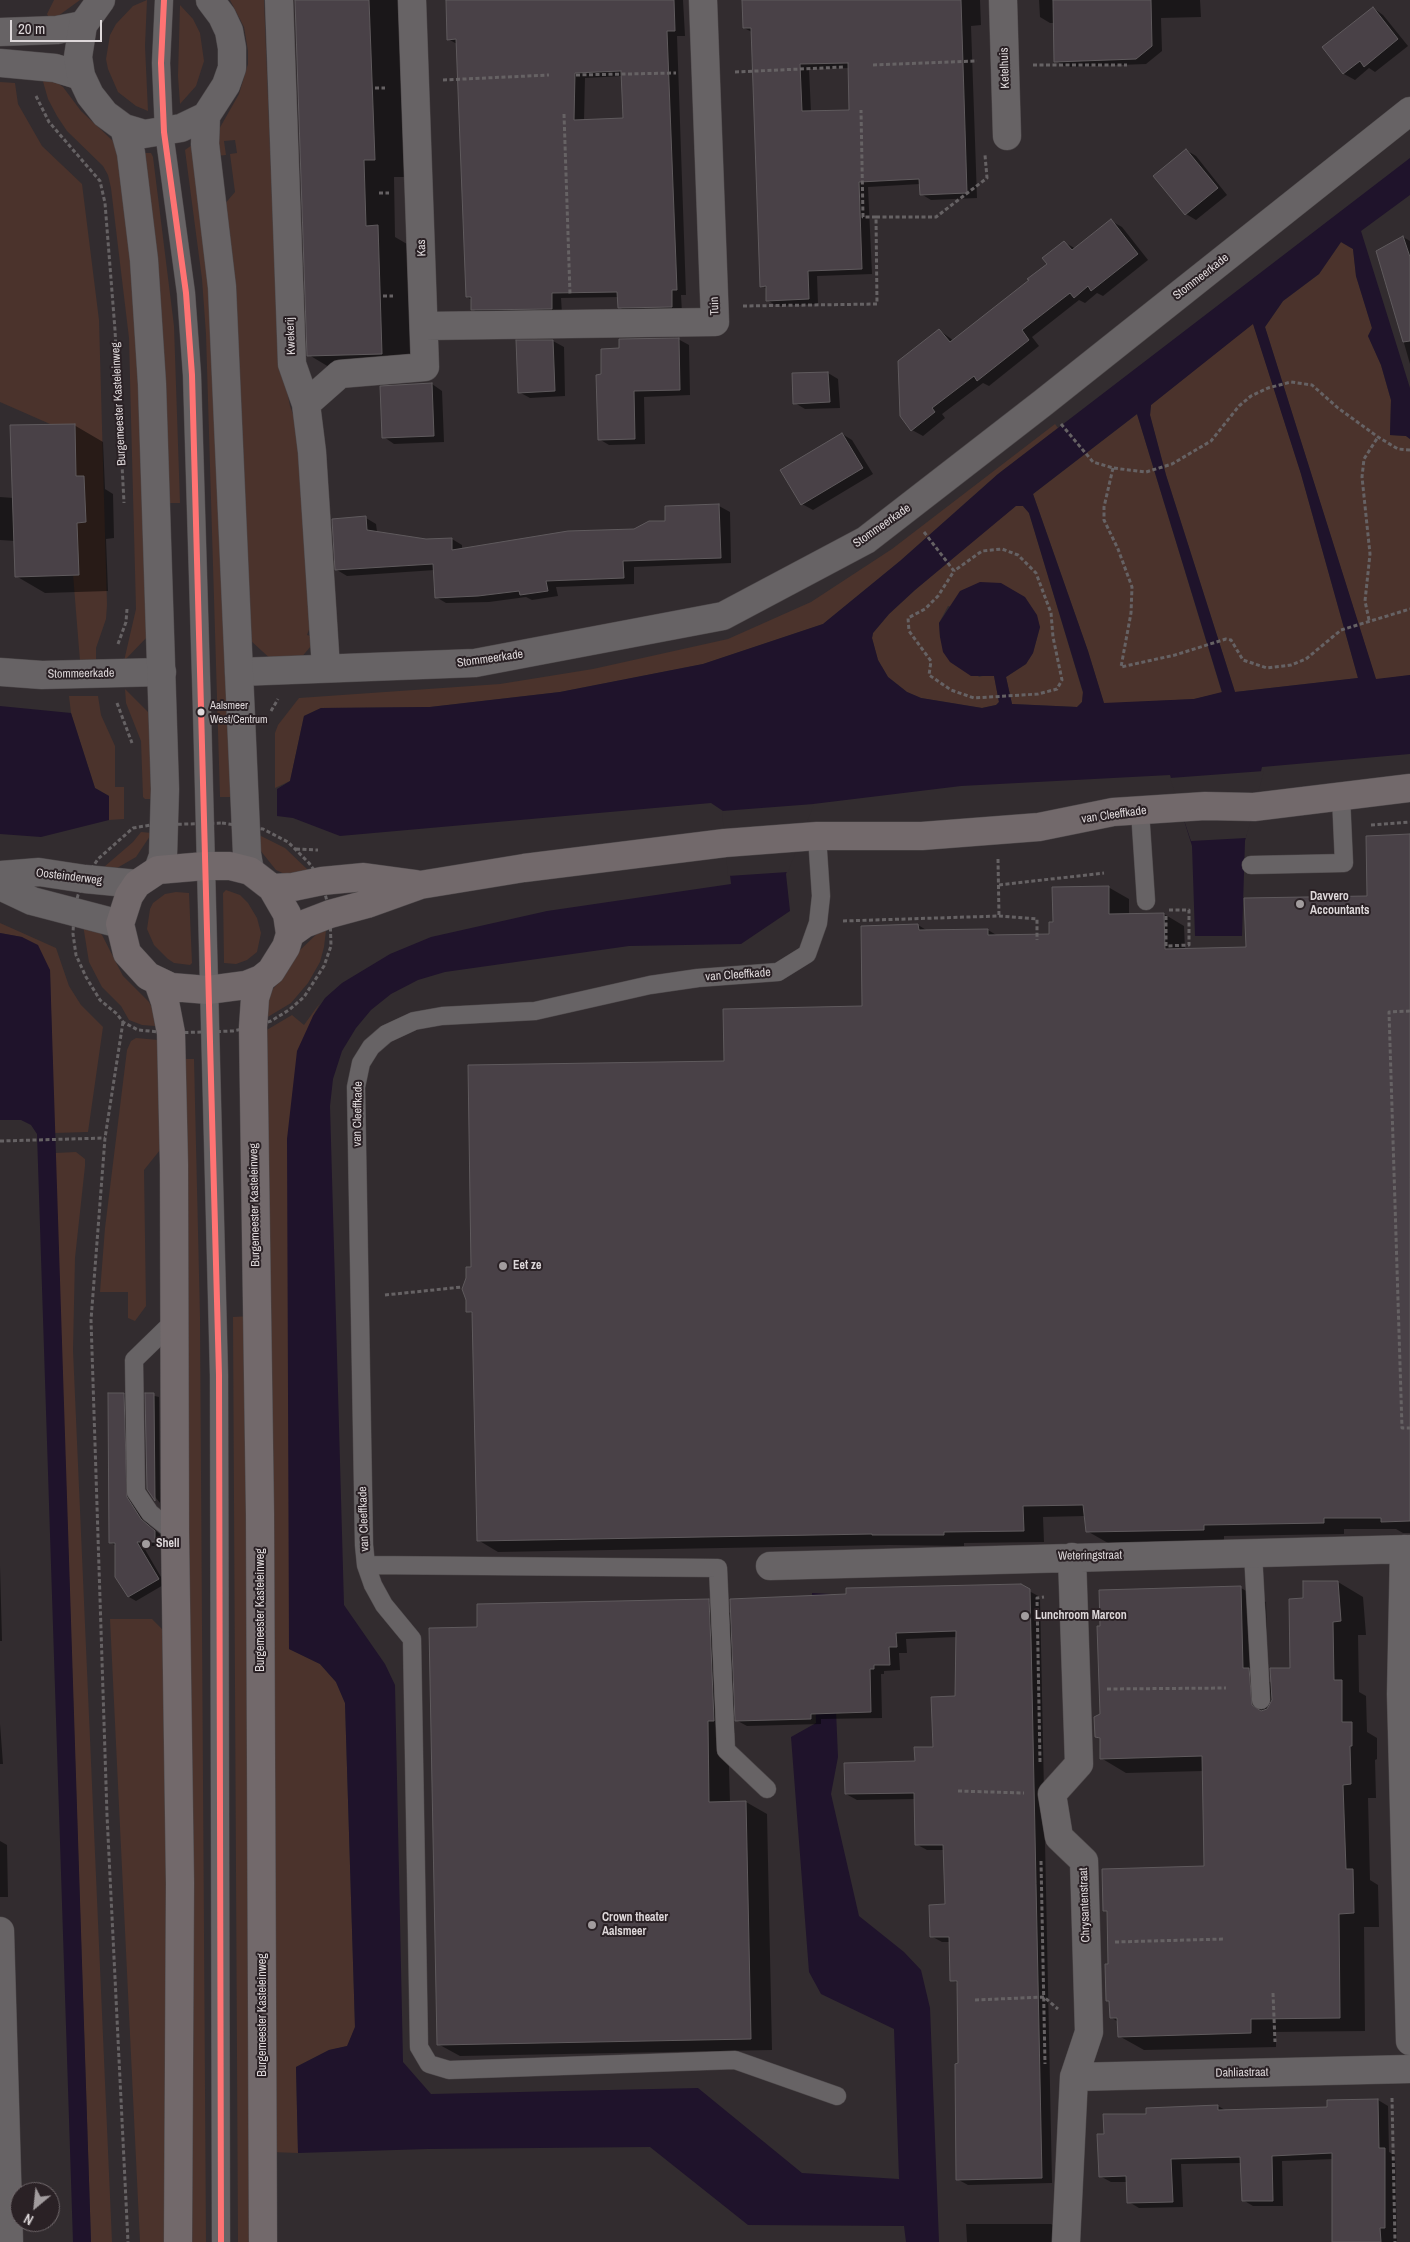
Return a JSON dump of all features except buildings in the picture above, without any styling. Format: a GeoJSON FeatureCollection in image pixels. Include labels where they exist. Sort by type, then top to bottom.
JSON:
{"type":"FeatureCollection","features":[{"type":"Feature","properties":{"kind":"main road","name":"van Cleeffkade"},"geometry":{"type":"LineString","coordinates":[[290,934],[304,924],[330,914],[366,904],[420,885],[524,868],[725,843],[809,837],[922,836],[1039,827],[1113,812],[1206,806],[1254,807],[1341,798],[1410,788]]}},
{"type":"Feature","properties":{"kind":"main road"},"geometry":{"type":"LineString","coordinates":[[205,866],[230,866],[250,871],[272,888],[287,914],[290,934],[279,960],[271,971],[261,979],[246,985],[208,990],[186,990],[158,982],[138,967],[127,953],[120,924],[129,896],[148,877],[205,866]]}},
{"type":"Feature","properties":{"kind":"main road","name":"van Cleeffkade"},"geometry":{"type":"LineString","coordinates":[[272,888],[293,887],[322,881],[364,877],[420,885]]}},
{"type":"Feature","properties":{"kind":"main road","name":"Burgemeester Kasteleinweg"},"geometry":{"type":"LineString","coordinates":[[261,979],[255,998],[253,1028],[260,1514],[263,2242]]}},
{"type":"Feature","properties":{"kind":"main road"},"geometry":{"type":"LineString","coordinates":[[158,982],[165,1002],[171,1033],[174,1165],[175,1533],[180,1883],[178,2242]]}},
{"type":"Feature","properties":{"kind":"street"},"geometry":{"type":"LineString","coordinates":[[102,0],[93,9],[83,25],[78,57],[81,76],[90,96],[105,114],[124,128],[144,134],[181,128],[206,116],[217,103],[226,85],[232,68],[232,48],[229,31],[222,16],[210,0]]}},
{"type":"Feature","properties":{"kind":"street","name":"Kwekerij"},"geometry":{"type":"LineString","coordinates":[[279,0],[292,364],[306,404],[312,452],[326,668]]}},
{"type":"Feature","properties":{"kind":"street","name":"Kas"},"geometry":{"type":"LineString","coordinates":[[306,404],[340,374],[425,367],[412,0]]}},
{"type":"Feature","properties":{"kind":"street","name":"Tuin"},"geometry":{"type":"LineString","coordinates":[[425,326],[715,322],[703,0]]}},
{"type":"Feature","properties":{"kind":"street","name":"Ketelhuis"},"geometry":{"type":"LineString","coordinates":[[1003,0],[1007,136]]}},
{"type":"Feature","properties":{"kind":"street"},"geometry":{"type":"LineString","coordinates":[[0,32],[57,30],[83,25]]}},
{"type":"Feature","properties":{"kind":"street"},"geometry":{"type":"LineString","coordinates":[[0,62],[54,68],[81,76]]}},
{"type":"Feature","properties":{"kind":"street","name":"Stommeerkade"},"geometry":{"type":"LineString","coordinates":[[239,672],[475,663],[722,616],[866,540],[1044,402],[1410,111]]}},
{"type":"Feature","properties":{"kind":"street"},"geometry":{"type":"LineString","coordinates":[[206,116],[205,144],[222,287],[247,854],[250,871]]}},
{"type":"Feature","properties":{"kind":"street"},"geometry":{"type":"LineString","coordinates":[[124,128],[130,153],[144,260],[152,384],[162,672],[165,805],[162,856],[148,877]]}},
{"type":"Feature","properties":{"kind":"street","name":"Stommeerkade"},"geometry":{"type":"LineString","coordinates":[[0,672],[42,675],[162,672]]}},
{"type":"Feature","properties":{"kind":"street","name":"Oosteinderweg"},"geometry":{"type":"LineString","coordinates":[[0,875],[38,872],[85,879],[148,877]]}},
{"type":"Feature","properties":{"kind":"street"},"geometry":{"type":"LineString","coordinates":[[0,886],[32,901],[120,924]]}},
{"type":"Feature","properties":{"kind":"street"},"geometry":{"type":"LineString","coordinates":[[1407,1549],[1402,1694],[1407,1842],[1410,2041]]}},
{"type":"Feature","properties":{"kind":"street","name":"Weteringstraat"},"geometry":{"type":"LineString","coordinates":[[770,1566],[1407,1549]]}},
{"type":"Feature","properties":{"kind":"street"},"geometry":{"type":"LineString","coordinates":[[1059,1837],[1046,1794],[1079,1764],[1072,1557]]}},
{"type":"Feature","properties":{"kind":"street","name":"Chrysantenstraat"},"geometry":{"type":"LineString","coordinates":[[1059,1837],[1084,1860],[1089,2034],[1074,2077],[1066,2242]]}},
{"type":"Feature","properties":{"kind":"street"},"geometry":{"type":"LineString","coordinates":[[0,1931],[3,2108],[9,2242]]}},
{"type":"Feature","properties":{"kind":"street","name":"Dahliastraat"},"geometry":{"type":"LineString","coordinates":[[1074,2077],[1410,2069]]}},
{"type":"Feature","properties":{"kind":"lane"},"geometry":{"type":"LineString","coordinates":[[164,0],[161,63],[164,132],[186,293],[192,375],[219,1374],[221,2242]]}},
{"type":"Feature","properties":{"kind":"lane"},"geometry":{"type":"LineString","coordinates":[[1251,865],[1344,863],[1341,798]]}},
{"type":"Feature","properties":{"kind":"lane"},"geometry":{"type":"LineString","coordinates":[[1140,811],[1146,901]]}},
{"type":"Feature","properties":{"kind":"lane","name":"van Cleeffkade"},"geometry":{"type":"LineString","coordinates":[[809,837],[821,896],[818,923],[807,954],[778,972],[698,978],[650,985],[536,1011],[442,1016],[414,1021],[386,1034],[370,1047],[361,1064],[356,1087],[364,1545],[366,1565],[373,1585],[384,1605],[412,1640],[419,2047],[429,2064],[449,2070],[735,2060],[837,2096]]}},
{"type":"Feature","properties":{"kind":"lane"},"geometry":{"type":"LineString","coordinates":[[174,1321],[134,1360],[136,1492],[150,1513],[175,1533]]}},
{"type":"Feature","properties":{"kind":"lane"},"geometry":{"type":"LineString","coordinates":[[1253,1553],[1261,1700]]}},
{"type":"Feature","properties":{"kind":"lane"},"geometry":{"type":"LineString","coordinates":[[366,1565],[718,1568],[726,1750],[767,1789]]}},
{"type":"Feature","properties":{"kind":"path"},"geometry":{"type":"LineString","coordinates":[[873,65],[1005,63],[1127,65]]}},
{"type":"Feature","properties":{"kind":"path","name":"Burgemeester Kasteleinweg"},"geometry":{"type":"LineString","coordinates":[[30,65],[33,90],[49,122],[100,181],[105,203],[116,330],[124,509]]}},
{"type":"Feature","properties":{"kind":"path"},"geometry":{"type":"LineString","coordinates":[[576,75],[706,73],[844,67]]}},
{"type":"Feature","properties":{"kind":"path"},"geometry":{"type":"LineString","coordinates":[[415,81],[549,75]]}},
{"type":"Feature","properties":{"kind":"path"},"geometry":{"type":"LineString","coordinates":[[861,110],[863,217],[936,217],[987,178],[985,152],[1007,136]]}},
{"type":"Feature","properties":{"kind":"path"},"geometry":{"type":"LineString","coordinates":[[564,114],[572,324]]}},
{"type":"Feature","properties":{"kind":"path"},"geometry":{"type":"LineString","coordinates":[[715,306],[877,304],[876,217]]}},
{"type":"Feature","properties":{"kind":"path"},"geometry":{"type":"LineString","coordinates":[[1058,420],[1093,462],[1113,468],[1146,472],[1172,464],[1211,441],[1239,406],[1251,396],[1268,388],[1291,382],[1312,385],[1338,408],[1378,437],[1398,448],[1410,450]]}},
{"type":"Feature","properties":{"kind":"path"},"geometry":{"type":"LineString","coordinates":[[1369,620],[1366,601],[1370,554],[1362,477],[1364,459],[1378,437]]}},
{"type":"Feature","properties":{"kind":"path"},"geometry":{"type":"LineString","coordinates":[[1113,468],[1104,507],[1104,520],[1118,549],[1132,587],[1131,613],[1121,667],[1130,667],[1226,640],[1230,640],[1243,660],[1267,668],[1291,665],[1306,660],[1341,630],[1369,620],[1380,620],[1410,609]]}},
{"type":"Feature","properties":{"kind":"path"},"geometry":{"type":"LineString","coordinates":[[925,533],[954,572]]}},
{"type":"Feature","properties":{"kind":"path"},"geometry":{"type":"LineString","coordinates":[[1002,549],[1018,555],[1036,573],[1051,613],[1053,637],[1062,680],[1057,689],[1038,694],[974,698],[951,690],[929,676],[931,661],[909,631],[908,618],[924,609],[938,596],[954,572],[982,551],[1002,549]]}},
{"type":"Feature","properties":{"kind":"path"},"geometry":{"type":"LineString","coordinates":[[127,606],[126,622],[119,641],[115,673],[117,708],[133,748]]}},
{"type":"Feature","properties":{"kind":"path"},"geometry":{"type":"LineString","coordinates":[[98,859],[133,828],[133,818]]}},
{"type":"Feature","properties":{"kind":"path"},"geometry":{"type":"LineString","coordinates":[[1343,828],[1410,822]]}},
{"type":"Feature","properties":{"kind":"path"},"geometry":{"type":"LineString","coordinates":[[998,859],[999,916]]}},
{"type":"Feature","properties":{"kind":"path"},"geometry":{"type":"LineString","coordinates":[[999,885],[1104,873]]}},
{"type":"Feature","properties":{"kind":"path"},"geometry":{"type":"LineString","coordinates":[[1165,910],[1189,910],[1189,945],[1166,946],[1165,910]]}},
{"type":"Feature","properties":{"kind":"path"},"geometry":{"type":"LineString","coordinates":[[818,923],[874,918],[999,916],[1037,919],[1037,940]]}},
{"type":"Feature","properties":{"kind":"path"},"geometry":{"type":"LineString","coordinates":[[73,934],[76,955],[86,977],[100,1000],[117,1014],[123,1022],[105,1138],[91,1320],[107,1815],[128,2242]]}},
{"type":"Feature","properties":{"kind":"path"},"geometry":{"type":"LineString","coordinates":[[1410,1011],[1389,1012],[1402,1428],[1410,1428]]}},
{"type":"Feature","properties":{"kind":"path"},"geometry":{"type":"LineString","coordinates":[[0,1141],[105,1138]]}},
{"type":"Feature","properties":{"kind":"path"},"geometry":{"type":"LineString","coordinates":[[359,1298],[462,1287]]}},
{"type":"Feature","properties":{"kind":"path"},"geometry":{"type":"LineString","coordinates":[[958,1791],[1046,1794],[1037,1598],[1073,1596]]}},
{"type":"Feature","properties":{"kind":"path"},"geometry":{"type":"LineString","coordinates":[[1076,1689],[1226,1688]]}},
{"type":"Feature","properties":{"kind":"path"},"geometry":{"type":"LineString","coordinates":[[1044,1997],[1041,1842],[1059,1837]]}},
{"type":"Feature","properties":{"kind":"path"},"geometry":{"type":"LineString","coordinates":[[1086,1943],[1226,1939]]}},
{"type":"Feature","properties":{"kind":"path"},"geometry":{"type":"LineString","coordinates":[[1273,1993],[1275,2046],[1292,2072]]}},
{"type":"Feature","properties":{"kind":"path"},"geometry":{"type":"LineString","coordinates":[[975,2000],[1044,1997],[1089,2034]]}},
{"type":"Feature","properties":{"kind":"path"},"geometry":{"type":"LineString","coordinates":[[1383,2070],[1394,2105],[1395,2242]]}},
{"type":"Feature","properties":{"kind":"shaded area"},"geometry":{"type":"Polygon","coordinates":[[[54,0],[80,0],[58,16],[49,18],[47,14],[54,0]]]}},
{"type":"Feature","properties":{"kind":"shaded area"},"geometry":{"type":"Polygon","coordinates":[[[147,0],[145,46],[148,111],[136,106],[118,92],[108,69],[106,59],[110,35],[116,24],[133,6],[147,0]]]}},
{"type":"Feature","properties":{"kind":"shaded area"},"geometry":{"type":"Polygon","coordinates":[[[230,0],[264,0],[278,347],[290,406],[301,437],[310,627],[307,635],[314,637],[311,646],[300,659],[274,662],[250,640],[223,206],[235,192],[230,154],[237,153],[235,140],[224,141],[226,155],[216,156],[218,131],[239,94],[248,64],[244,27],[230,0]]]}},
{"type":"Feature","properties":{"kind":"shaded area"},"geometry":{"type":"Polygon","coordinates":[[[180,5],[193,19],[200,33],[204,61],[196,86],[180,104],[178,76],[180,5]]]}},
{"type":"Feature","properties":{"kind":"shaded area"},"geometry":{"type":"Polygon","coordinates":[[[42,78],[55,81],[63,87],[81,111],[113,141],[118,149],[135,267],[147,637],[124,661],[136,609],[129,338],[111,188],[108,175],[103,166],[67,131],[57,116],[48,99],[42,78]]]}},
{"type":"Feature","properties":{"kind":"shaded area"},"geometry":{"type":"Polygon","coordinates":[[[0,82],[15,83],[18,104],[42,146],[82,184],[99,320],[107,605],[106,619],[96,648],[96,662],[80,661],[67,500],[66,431],[0,402],[0,82]]]}},
{"type":"Feature","properties":{"kind":"shaded area"},"geometry":{"type":"Polygon","coordinates":[[[192,145],[212,270],[234,797],[220,797],[206,334],[202,279],[185,150],[192,145]]]}},
{"type":"Feature","properties":{"kind":"shaded area"},"geometry":{"type":"Polygon","coordinates":[[[143,153],[151,153],[153,157],[174,326],[180,503],[166,503],[143,153]]]}},
{"type":"Feature","properties":{"kind":"shaded area"},"geometry":{"type":"Polygon","coordinates":[[[1410,158],[1410,195],[1361,231],[1410,388],[1410,439],[1406,436],[1390,435],[1391,400],[1381,365],[1368,336],[1372,328],[1356,276],[1353,249],[1341,242],[1319,274],[1283,301],[1265,327],[1376,679],[1410,675],[1410,754],[1262,767],[1245,841],[1242,936],[1195,936],[1192,846],[1170,775],[961,786],[813,804],[786,874],[790,911],[741,944],[629,946],[445,972],[418,980],[391,994],[371,1010],[356,1028],[342,1051],[333,1079],[330,1106],[344,1605],[385,1664],[395,1685],[403,2062],[431,2094],[698,2088],[802,2173],[899,2179],[894,2029],[821,1994],[809,1972],[791,1737],[816,1723],[812,1593],[831,1594],[838,1757],[831,1794],[859,1916],[904,1952],[921,1970],[930,2008],[939,2242],[906,2242],[904,2226],[748,2225],[650,2147],[428,2149],[298,2153],[296,2067],[329,2050],[347,2046],[355,2027],[345,1703],[336,1682],[320,1664],[289,1649],[287,1139],[297,1051],[313,1016],[325,998],[342,983],[390,954],[431,937],[547,911],[731,884],[723,811],[711,803],[340,836],[293,818],[277,816],[277,789],[290,781],[304,716],[321,708],[430,707],[560,692],[703,664],[823,624],[900,561],[998,474],[1410,158]],[[1253,324],[1151,405],[1150,415],[1166,475],[1235,692],[1358,678],[1301,474],[1253,324]],[[1137,414],[1033,494],[1088,651],[1104,703],[1194,699],[1222,692],[1137,414]],[[1016,506],[889,614],[873,633],[872,638],[878,660],[888,677],[907,692],[921,698],[982,708],[996,705],[999,702],[994,676],[971,676],[950,662],[943,652],[939,623],[960,591],[980,582],[1001,583],[1025,597],[1037,615],[1040,627],[1033,653],[1026,664],[1006,677],[1012,704],[1077,707],[1082,702],[1083,692],[1029,513],[1023,506],[1016,506]]]}},
{"type":"Feature","properties":{"kind":"shaded area"},"geometry":{"type":"Polygon","coordinates":[[[1341,242],[1353,249],[1356,276],[1372,328],[1368,336],[1381,365],[1391,400],[1390,435],[1406,436],[1410,439],[1410,675],[1376,680],[1265,327],[1283,301],[1319,274],[1341,242]]]}},
{"type":"Feature","properties":{"kind":"shaded area"},"geometry":{"type":"Polygon","coordinates":[[[1253,323],[1301,474],[1358,678],[1235,692],[1166,475],[1150,415],[1151,405],[1253,323]]]}},
{"type":"Feature","properties":{"kind":"shaded area"},"geometry":{"type":"Polygon","coordinates":[[[1137,414],[1222,693],[1194,699],[1104,704],[1088,651],[1033,494],[1137,414]]]}},
{"type":"Feature","properties":{"kind":"shaded area"},"geometry":{"type":"Polygon","coordinates":[[[1055,424],[1058,428],[998,474],[900,561],[823,624],[703,664],[560,692],[430,707],[321,708],[304,716],[290,781],[275,788],[275,733],[278,725],[299,698],[500,684],[593,669],[728,639],[811,602],[892,549],[1055,424]]]}},
{"type":"Feature","properties":{"kind":"shaded area"},"geometry":{"type":"Polygon","coordinates":[[[1016,505],[1023,506],[1029,513],[1083,693],[1082,702],[1077,707],[1012,704],[1006,677],[1026,664],[1033,653],[1040,627],[948,606],[939,623],[940,637],[979,677],[990,674],[994,676],[999,702],[996,705],[982,708],[921,698],[907,692],[888,677],[878,660],[872,638],[873,633],[889,614],[915,590],[1016,505]]]}},
{"type":"Feature","properties":{"kind":"shaded area"},"geometry":{"type":"Polygon","coordinates":[[[125,689],[148,712],[152,712],[154,799],[145,799],[143,797],[141,741],[126,703],[125,689]]]}},
{"type":"Feature","properties":{"kind":"shaded area"},"geometry":{"type":"Polygon","coordinates":[[[69,696],[98,696],[101,715],[115,746],[115,787],[124,787],[124,819],[109,820],[109,796],[95,788],[71,713],[69,696]]]}},
{"type":"Feature","properties":{"kind":"shaded area"},"geometry":{"type":"Polygon","coordinates":[[[0,706],[71,713],[95,788],[109,796],[109,820],[41,837],[0,834],[0,706]]]}},
{"type":"Feature","properties":{"kind":"shaded area"},"geometry":{"type":"Polygon","coordinates":[[[141,832],[152,833],[136,857],[117,868],[104,867],[133,842],[141,832]]]}},
{"type":"Feature","properties":{"kind":"shaded area"},"geometry":{"type":"Polygon","coordinates":[[[259,835],[285,848],[308,870],[287,875],[276,870],[260,850],[259,835]]]}},
{"type":"Feature","properties":{"kind":"shaded area"},"geometry":{"type":"Polygon","coordinates":[[[226,890],[240,895],[248,903],[257,918],[261,933],[257,952],[247,960],[236,964],[224,963],[223,893],[226,890]]]}},
{"type":"Feature","properties":{"kind":"shaded area"},"geometry":{"type":"Polygon","coordinates":[[[176,892],[189,893],[192,963],[190,965],[174,963],[168,959],[154,945],[147,929],[150,909],[153,903],[165,894],[176,892]]]}},
{"type":"Feature","properties":{"kind":"shaded area"},"geometry":{"type":"Polygon","coordinates":[[[0,923],[56,948],[69,986],[81,1005],[103,1027],[88,1132],[54,1133],[50,970],[22,937],[0,933],[0,923]]]}},
{"type":"Feature","properties":{"kind":"shaded area"},"geometry":{"type":"Polygon","coordinates":[[[83,925],[97,930],[102,935],[123,976],[149,1002],[155,1014],[155,1026],[142,1025],[129,1020],[121,1006],[102,987],[89,962],[83,925]]]}},
{"type":"Feature","properties":{"kind":"shaded area"},"geometry":{"type":"Polygon","coordinates":[[[322,929],[326,930],[324,947],[320,962],[308,983],[291,1003],[266,1018],[268,994],[283,978],[299,951],[322,929]]]}},
{"type":"Feature","properties":{"kind":"shaded area"},"geometry":{"type":"Polygon","coordinates":[[[0,933],[22,937],[38,945],[50,970],[91,2242],[73,2242],[37,1134],[31,1125],[21,1120],[0,1120],[0,933]]]}},
{"type":"Feature","properties":{"kind":"shaded area"},"geometry":{"type":"Polygon","coordinates":[[[320,1003],[313,1016],[289,1649],[320,1664],[336,1682],[345,1703],[355,2027],[348,2046],[329,2050],[296,2067],[298,2153],[271,2152],[265,1031],[292,1015],[304,1025],[320,1003]]]}},
{"type":"Feature","properties":{"kind":"shaded area"},"geometry":{"type":"Polygon","coordinates":[[[136,1038],[158,1040],[164,1145],[144,1170],[146,1306],[135,1321],[128,1318],[128,1292],[100,1292],[105,1228],[127,1050],[131,1041],[136,1038]]]}},
{"type":"Feature","properties":{"kind":"shaded area"},"geometry":{"type":"Polygon","coordinates":[[[183,1059],[194,1059],[200,1317],[206,2242],[187,2242],[183,1059]]]}},
{"type":"Feature","properties":{"kind":"shaded area"},"geometry":{"type":"Polygon","coordinates":[[[76,1152],[85,1159],[85,1166],[75,1258],[73,1350],[112,2242],[91,2242],[55,1153],[76,1152]]]}},
{"type":"Feature","properties":{"kind":"shaded area"},"geometry":{"type":"Polygon","coordinates":[[[251,1316],[254,2242],[238,2242],[233,1317],[251,1316]]]}},
{"type":"Feature","properties":{"kind":"shaded area"},"geometry":{"type":"Polygon","coordinates":[[[110,1619],[152,1619],[166,1633],[172,2242],[140,2242],[110,1619]]]}},
{"type":"Feature","properties":{"kind":"pier"},"geometry":{"type":"Polygon","coordinates":[[[1264,771],[1246,838],[1191,841],[1170,778],[1264,771]]]}},
{"type":"Feature","properties":{"kind":"pier"},"geometry":{"type":"Polygon","coordinates":[[[814,804],[788,872],[728,876],[722,811],[814,804]]]}},
{"type":"Feature","properties":{"kind":"transit line"},"geometry":{"type":"LineString","coordinates":[[164,0],[161,63],[164,132],[186,293],[192,375],[219,1375],[221,2242]]}},
{"type":"Feature","properties":{"kind":"place","name":"Aalsmeer West/Centrum"},"geometry":{"type":"Point","coordinates":[201,712]}},
{"type":"Feature","properties":{"kind":"place","name":"Davvero Accountants"},"geometry":{"type":"Point","coordinates":[1300,904]}},
{"type":"Feature","properties":{"kind":"place","name":"Eet ze"},"geometry":{"type":"Point","coordinates":[503,1266]}},
{"type":"Feature","properties":{"kind":"place","name":"Shell"},"geometry":{"type":"Point","coordinates":[146,1544]}},
{"type":"Feature","properties":{"kind":"place","name":"Lunchroom Marcon"},"geometry":{"type":"Point","coordinates":[1025,1616]}},
{"type":"Feature","properties":{"kind":"place","name":"Crown theater Aalsmeer"},"geometry":{"type":"Point","coordinates":[592,1925]}}]}
